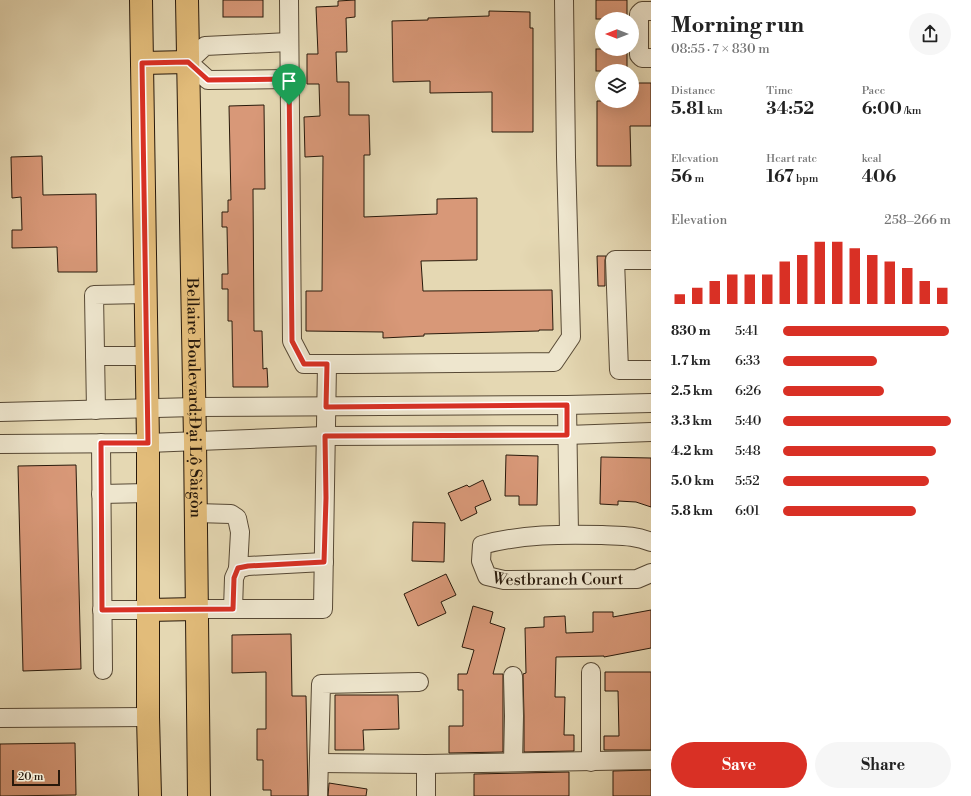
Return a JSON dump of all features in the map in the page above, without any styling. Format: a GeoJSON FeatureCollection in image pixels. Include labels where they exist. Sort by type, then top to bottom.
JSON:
{"type":"FeatureCollection","features":[{"type":"Feature","properties":{"kind":"main road"},"geometry":{"type":"LineString","coordinates":[[141,0],[148,443],[148,717],[150,796]]}},
{"type":"Feature","properties":{"kind":"main road","name":"Bellaire Boulevard;Đại Lộ Sàigòn"},"geometry":{"type":"LineString","coordinates":[[187,0],[195,408],[199,796]]}},
{"type":"Feature","properties":{"kind":"main road"},"geometry":{"type":"LineString","coordinates":[[142,63],[188,62]]}},
{"type":"Feature","properties":{"kind":"main road"},"geometry":{"type":"LineString","coordinates":[[148,610],[196,609]]}},
{"type":"Feature","properties":{"kind":"street"},"geometry":{"type":"LineString","coordinates":[[289,0],[292,341],[304,364],[554,362],[571,337],[566,157],[564,0]]}},
{"type":"Feature","properties":{"kind":"street"},"geometry":{"type":"LineString","coordinates":[[651,11],[642,11],[639,14],[639,55],[642,58],[651,58]]}},
{"type":"Feature","properties":{"kind":"street"},"geometry":{"type":"LineString","coordinates":[[289,42],[205,46],[188,62],[208,80],[289,79]]}},
{"type":"Feature","properties":{"kind":"street"},"geometry":{"type":"LineString","coordinates":[[651,260],[615,260],[618,370],[651,370]]}},
{"type":"Feature","properties":{"kind":"street"},"geometry":{"type":"LineString","coordinates":[[96,410],[94,296],[145,294]]}},
{"type":"Feature","properties":{"kind":"street"},"geometry":{"type":"LineString","coordinates":[[95,356],[146,356]]}},
{"type":"Feature","properties":{"kind":"street"},"geometry":{"type":"LineString","coordinates":[[196,609],[323,609],[327,364]]}},
{"type":"Feature","properties":{"kind":"street"},"geometry":{"type":"LineString","coordinates":[[0,412],[147,408],[567,405],[651,402]]}},
{"type":"Feature","properties":{"kind":"street"},"geometry":{"type":"LineString","coordinates":[[567,405],[569,534]]}},
{"type":"Feature","properties":{"kind":"street"},"geometry":{"type":"LineString","coordinates":[[0,444],[148,443],[325,436],[567,435],[651,432]]}},
{"type":"Feature","properties":{"kind":"street"},"geometry":{"type":"LineString","coordinates":[[101,443],[102,670]]}},
{"type":"Feature","properties":{"kind":"street"},"geometry":{"type":"LineString","coordinates":[[101,494],[148,493]]}},
{"type":"Feature","properties":{"kind":"street"},"geometry":{"type":"LineString","coordinates":[[196,513],[231,514],[237,518],[240,532],[238,568],[234,578],[233,609]]}},
{"type":"Feature","properties":{"kind":"street","name":"Westbranch Court"},"geometry":{"type":"LineString","coordinates":[[651,542],[638,536],[569,534],[502,539],[482,545],[481,561],[487,576],[504,580],[637,579],[651,573]]}},
{"type":"Feature","properties":{"kind":"street"},"geometry":{"type":"LineString","coordinates":[[238,568],[248,566],[324,562]]}},
{"type":"Feature","properties":{"kind":"street"},"geometry":{"type":"LineString","coordinates":[[102,610],[148,610]]}},
{"type":"Feature","properties":{"kind":"street"},"geometry":{"type":"LineString","coordinates":[[591,762],[592,672]]}},
{"type":"Feature","properties":{"kind":"street"},"geometry":{"type":"LineString","coordinates":[[513,676],[513,762]]}},
{"type":"Feature","properties":{"kind":"street"},"geometry":{"type":"LineString","coordinates":[[318,796],[321,684],[419,682]]}},
{"type":"Feature","properties":{"kind":"street"},"geometry":{"type":"LineString","coordinates":[[0,718],[148,717]]}},
{"type":"Feature","properties":{"kind":"street"},"geometry":{"type":"LineString","coordinates":[[319,763],[426,764],[651,760]]}},
{"type":"Feature","properties":{"kind":"street"},"geometry":{"type":"LineString","coordinates":[[426,764],[426,796]]}},
{"type":"Feature","properties":{"kind":"building"},"geometry":{"type":"Polygon","coordinates":[[[223,0],[263,0],[263,17],[223,17],[223,0]]]}},
{"type":"Feature","properties":{"kind":"building"},"geometry":{"type":"Polygon","coordinates":[[[355,0],[355,17],[346,18],[347,52],[336,52],[337,82],[349,82],[349,115],[369,115],[370,155],[364,155],[364,217],[437,214],[437,199],[477,198],[477,260],[421,261],[423,291],[552,290],[553,330],[424,334],[424,336],[383,338],[383,332],[306,331],[306,291],[322,291],[323,156],[305,157],[304,117],[320,116],[319,84],[307,84],[307,54],[318,54],[316,7],[338,6],[338,1],[355,0]]]}},
{"type":"Feature","properties":{"kind":"building"},"geometry":{"type":"Polygon","coordinates":[[[596,0],[627,0],[627,12],[596,12],[596,0]]]}},
{"type":"Feature","properties":{"kind":"building"},"geometry":{"type":"Polygon","coordinates":[[[489,11],[530,12],[530,28],[533,28],[533,132],[492,132],[492,92],[430,93],[430,81],[393,82],[392,21],[489,16],[489,11]]]}},
{"type":"Feature","properties":{"kind":"building"},"geometry":{"type":"Polygon","coordinates":[[[596,56],[627,56],[627,64],[596,64],[596,56]]]}},
{"type":"Feature","properties":{"kind":"building"},"geometry":{"type":"Polygon","coordinates":[[[639,83],[651,83],[651,126],[630,126],[631,166],[597,166],[597,108],[639,108],[639,83]]]}},
{"type":"Feature","properties":{"kind":"building"},"geometry":{"type":"Polygon","coordinates":[[[264,105],[265,189],[253,189],[254,331],[262,331],[263,369],[267,368],[268,387],[233,387],[232,321],[228,321],[228,289],[222,289],[222,274],[228,274],[227,227],[222,227],[222,212],[228,212],[228,200],[231,200],[229,106],[264,105]]]}},
{"type":"Feature","properties":{"kind":"building"},"geometry":{"type":"Polygon","coordinates":[[[42,156],[43,195],[96,194],[97,272],[58,272],[57,247],[12,248],[12,230],[22,230],[21,197],[12,198],[11,157],[42,156]]]}},
{"type":"Feature","properties":{"kind":"building"},"geometry":{"type":"Polygon","coordinates":[[[597,256],[606,256],[605,286],[598,286],[597,256]]]}},
{"type":"Feature","properties":{"kind":"building"},"geometry":{"type":"Polygon","coordinates":[[[506,455],[538,456],[537,505],[519,505],[519,496],[505,496],[506,455]]]}},
{"type":"Feature","properties":{"kind":"building"},"geometry":{"type":"Polygon","coordinates":[[[601,457],[651,458],[651,507],[636,502],[618,501],[618,505],[600,504],[601,457]]]}},
{"type":"Feature","properties":{"kind":"building"},"geometry":{"type":"Polygon","coordinates":[[[76,465],[81,669],[23,671],[18,466],[76,465]]]}},
{"type":"Feature","properties":{"kind":"building"},"geometry":{"type":"Polygon","coordinates":[[[483,480],[491,500],[475,507],[477,513],[461,521],[448,493],[467,485],[469,487],[483,480]]]}},
{"type":"Feature","properties":{"kind":"building"},"geometry":{"type":"Polygon","coordinates":[[[413,522],[445,523],[444,562],[412,561],[413,522]]]}},
{"type":"Feature","properties":{"kind":"building"},"geometry":{"type":"Polygon","coordinates":[[[446,574],[456,595],[441,602],[446,613],[418,626],[404,594],[446,574]]]}},
{"type":"Feature","properties":{"kind":"building"},"geometry":{"type":"Polygon","coordinates":[[[473,606],[493,612],[490,623],[505,628],[493,674],[503,674],[503,752],[449,753],[449,726],[463,726],[463,690],[458,690],[458,674],[467,674],[474,650],[462,647],[473,606]]]}},
{"type":"Feature","properties":{"kind":"building"},"geometry":{"type":"Polygon","coordinates":[[[651,610],[651,648],[604,657],[556,657],[555,697],[565,697],[564,735],[574,735],[574,751],[524,752],[523,674],[526,673],[525,628],[544,627],[544,617],[565,616],[566,633],[593,632],[593,612],[613,612],[613,617],[651,610]]]}},
{"type":"Feature","properties":{"kind":"building"},"geometry":{"type":"Polygon","coordinates":[[[291,634],[292,696],[306,696],[308,796],[271,796],[271,790],[263,790],[263,760],[257,760],[257,729],[266,729],[266,672],[232,673],[232,635],[291,634]]]}},
{"type":"Feature","properties":{"kind":"building"},"geometry":{"type":"Polygon","coordinates":[[[605,672],[651,672],[651,750],[604,750],[604,736],[619,736],[618,691],[605,691],[605,672]]]}},
{"type":"Feature","properties":{"kind":"building"},"geometry":{"type":"Polygon","coordinates":[[[335,695],[398,695],[399,729],[363,730],[364,750],[335,750],[335,695]]]}},
{"type":"Feature","properties":{"kind":"building"},"geometry":{"type":"Polygon","coordinates":[[[75,743],[76,795],[0,796],[0,744],[75,743]]]}},
{"type":"Feature","properties":{"kind":"building"},"geometry":{"type":"Polygon","coordinates":[[[651,770],[651,796],[613,796],[613,771],[651,770]]]}},
{"type":"Feature","properties":{"kind":"building"},"geometry":{"type":"Polygon","coordinates":[[[569,772],[569,796],[474,796],[474,774],[569,772]]]}},
{"type":"Feature","properties":{"kind":"building"},"geometry":{"type":"Polygon","coordinates":[[[329,783],[367,789],[366,796],[328,796],[329,783]]]}},
{"type":"Feature","properties":{"kind":"route"},"geometry":{"type":"LineString","coordinates":[[188,62],[208,80],[289,79],[289,105],[292,341],[304,364],[327,364],[326,407],[567,405],[567,435],[325,436],[326,498],[324,562],[248,566],[238,568],[234,578],[233,609],[102,610],[101,443],[148,443],[142,63],[188,62]]}}]}
